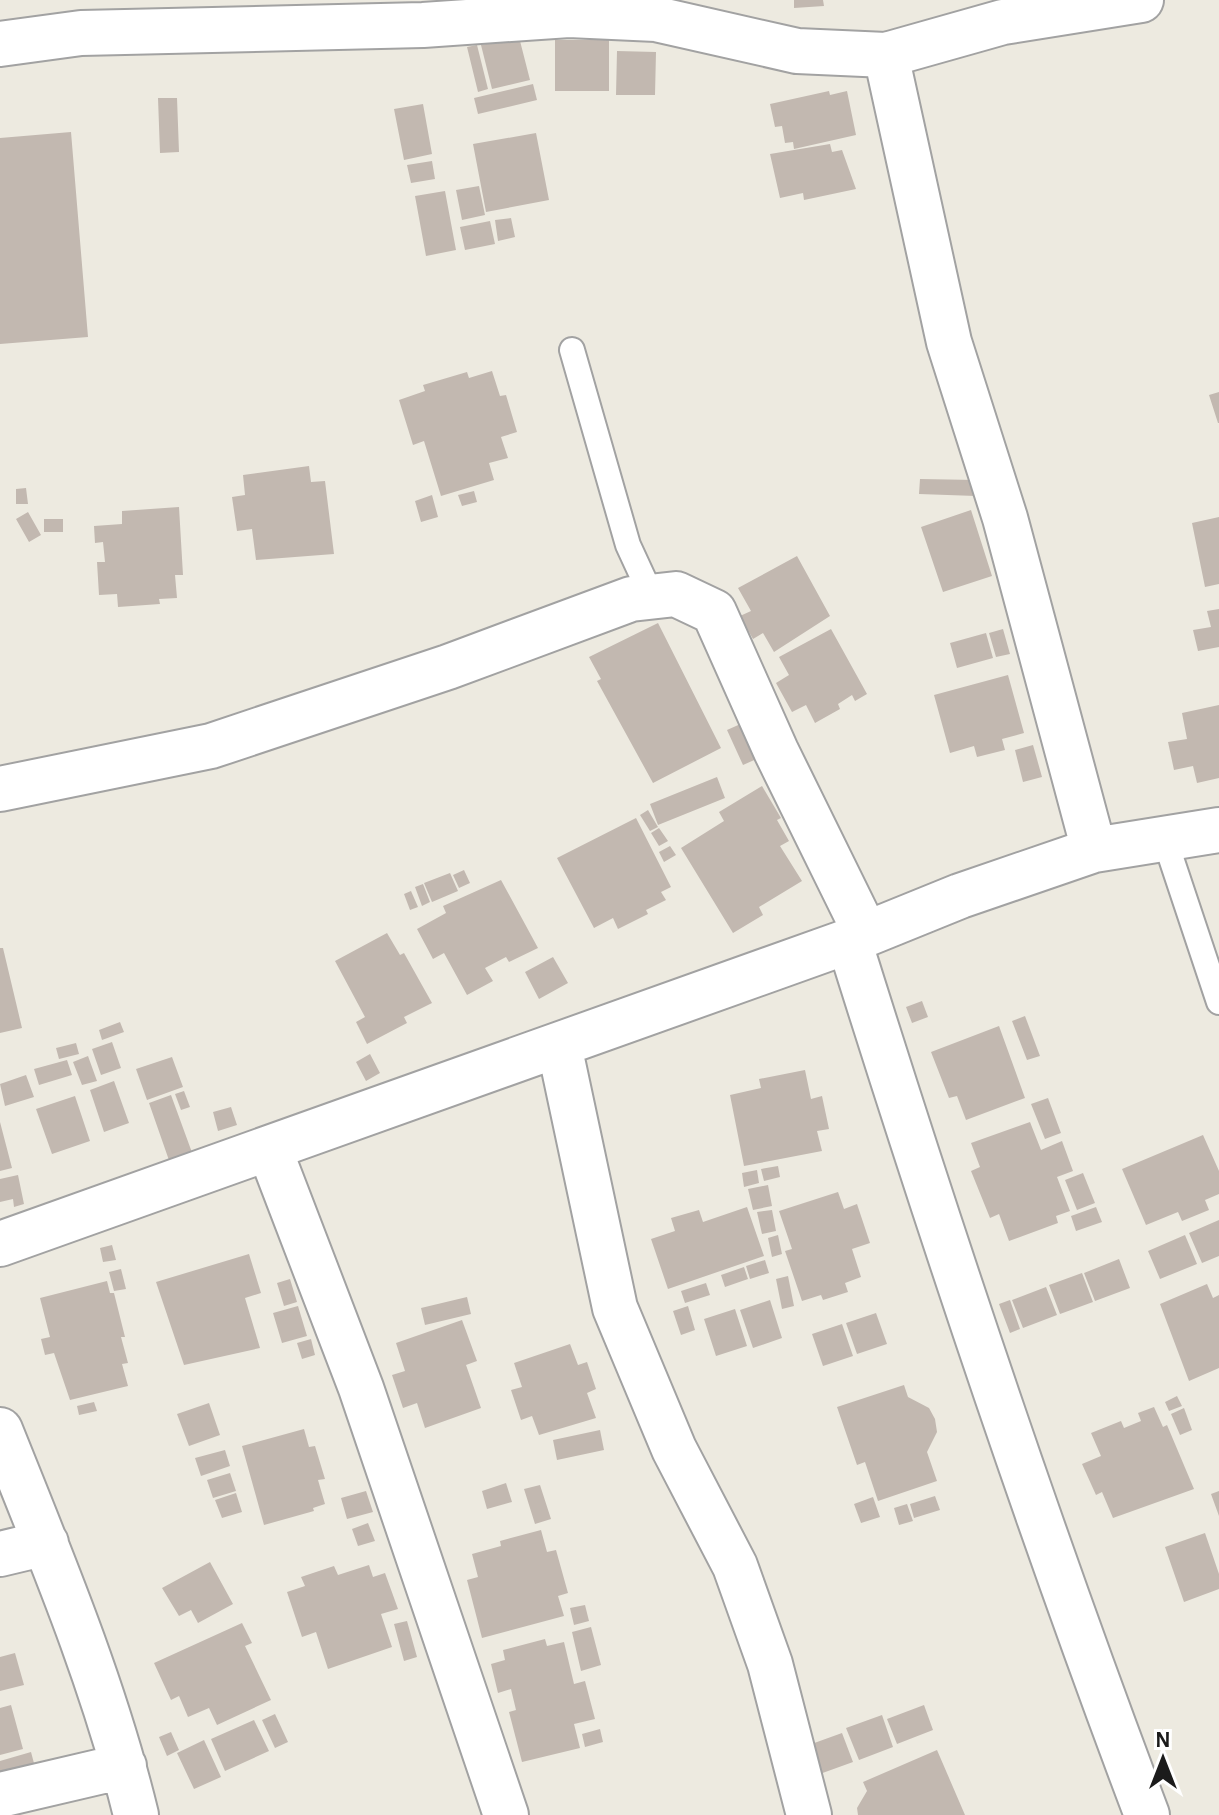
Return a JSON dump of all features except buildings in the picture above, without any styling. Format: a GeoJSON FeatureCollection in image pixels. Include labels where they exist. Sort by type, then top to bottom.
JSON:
{"type":"FeatureCollection","features":[{"type":"Feature","properties":{"kind":"street"},"geometry":{"type":"LineString","coordinates":[[0,44],[81,17],[420,13],[656,19],[797,51],[886,55],[1000,11],[1141,0]]}},
{"type":"Feature","properties":{"kind":"street"},"geometry":{"type":"LineString","coordinates":[[886,55],[949,342],[1005,518],[1094,850]]}},
{"type":"Feature","properties":{"kind":"street"},"geometry":{"type":"LineString","coordinates":[[0,789],[211,746],[448,667],[631,599],[676,594],[714,612],[858,937],[940,1231],[1097,1683],[1147,1815]]}},
{"type":"Feature","properties":{"kind":"street"},"geometry":{"type":"LineString","coordinates":[[0,1244],[1094,850],[1219,830]]}},
{"type":"Feature","properties":{"kind":"street"},"geometry":{"type":"LineString","coordinates":[[559,1045],[615,1308],[674,1449],[735,1566],[770,1664],[809,1815]]}},
{"type":"Feature","properties":{"kind":"street"},"geometry":{"type":"LineString","coordinates":[[269,1148],[361,1388],[506,1815]]}},
{"type":"Feature","properties":{"kind":"street"},"geometry":{"type":"LineString","coordinates":[[0,1430],[46,1543],[124,1766],[136,1815]]}},
{"type":"Feature","properties":{"kind":"street"},"geometry":{"type":"LineString","coordinates":[[0,1554],[46,1543]]}},
{"type":"Feature","properties":{"kind":"street"},"geometry":{"type":"LineString","coordinates":[[0,1795],[124,1766]]}},
{"type":"Feature","properties":{"kind":"lane"},"geometry":{"type":"LineString","coordinates":[[572,350],[628,545],[652,597]]}},
{"type":"Feature","properties":{"kind":"lane"},"geometry":{"type":"LineString","coordinates":[[1165,840],[1219,1002]]}}]}
